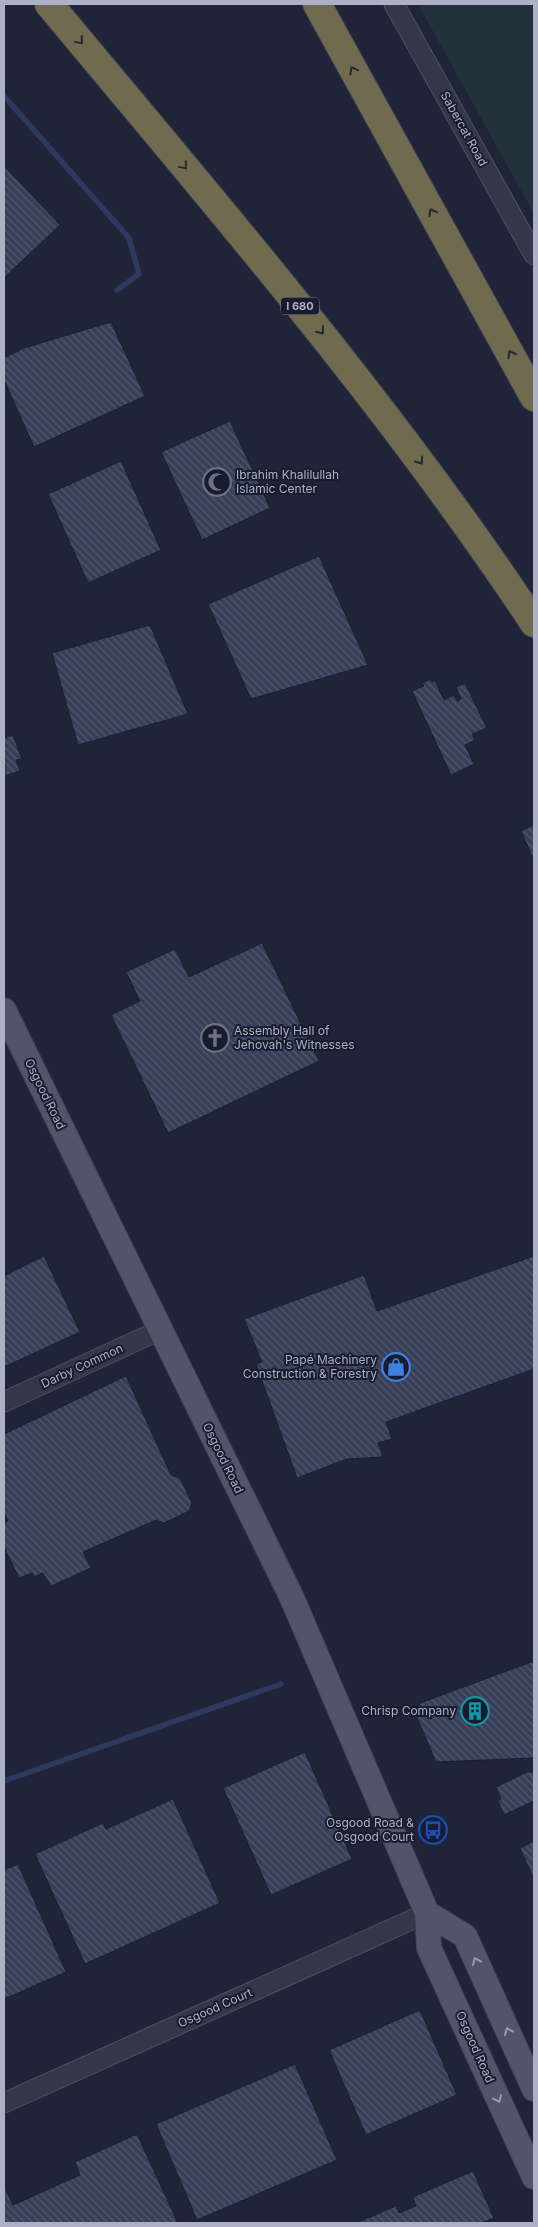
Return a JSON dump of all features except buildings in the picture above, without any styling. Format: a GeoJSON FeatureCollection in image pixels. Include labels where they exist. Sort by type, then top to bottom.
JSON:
{"type":"FeatureCollection","features":[{"type":"Feature","properties":{"kind":"highway","name":"I 680"},"geometry":{"type":"LineString","coordinates":[[48,4],[320,330],[415,453],[534,623]]}},
{"type":"Feature","properties":{"kind":"highway"},"geometry":{"type":"LineString","coordinates":[[316,4],[534,397]]}},
{"type":"Feature","properties":{"kind":"main road","name":"Osgood Road"},"geometry":{"type":"LineString","coordinates":[[4,1010],[292,1598],[427,1914],[429,1948],[534,2177]]}},
{"type":"Feature","properties":{"kind":"main road"},"geometry":{"type":"LineString","coordinates":[[427,1914],[465,1936],[534,2089]]}},
{"type":"Feature","properties":{"kind":"street","name":"Sabercat Road"},"geometry":{"type":"LineString","coordinates":[[394,4],[534,255]]}},
{"type":"Feature","properties":{"kind":"street","name":"Darby Common"},"geometry":{"type":"LineString","coordinates":[[4,1402],[160,1330]]}},
{"type":"Feature","properties":{"kind":"street","name":"Osgood Court"},"geometry":{"type":"LineString","coordinates":[[4,2103],[427,1914]]}},
{"type":"Feature","properties":{"kind":"shaded area"},"geometry":{"type":"Polygon","coordinates":[[[418,4],[534,4],[534,214],[418,4]]]}},
{"type":"Feature","properties":{"kind":"waterway"},"geometry":{"type":"LineString","coordinates":[[4,96],[129,238],[139,274],[117,290]]}},
{"type":"Feature","properties":{"kind":"waterway"},"geometry":{"type":"LineString","coordinates":[[4,1781],[281,1684]]}},
{"type":"Feature","properties":{"kind":"place","name":"Ibrahim Khalilullah Islamic Center"},"geometry":{"type":"Point","coordinates":[217,482]}},
{"type":"Feature","properties":{"kind":"place","name":"Assembly Hall of Jehovah's Witnesses"},"geometry":{"type":"Point","coordinates":[215,1038]}},
{"type":"Feature","properties":{"kind":"place","name":"Papé Machinery Construction & Forestry"},"geometry":{"type":"Point","coordinates":[396,1367]}},
{"type":"Feature","properties":{"kind":"place","name":"Chrisp Company"},"geometry":{"type":"Point","coordinates":[475,1711]}},
{"type":"Feature","properties":{"kind":"place","name":"Osgood Road & Osgood Court"},"geometry":{"type":"Point","coordinates":[433,1830]}}]}
